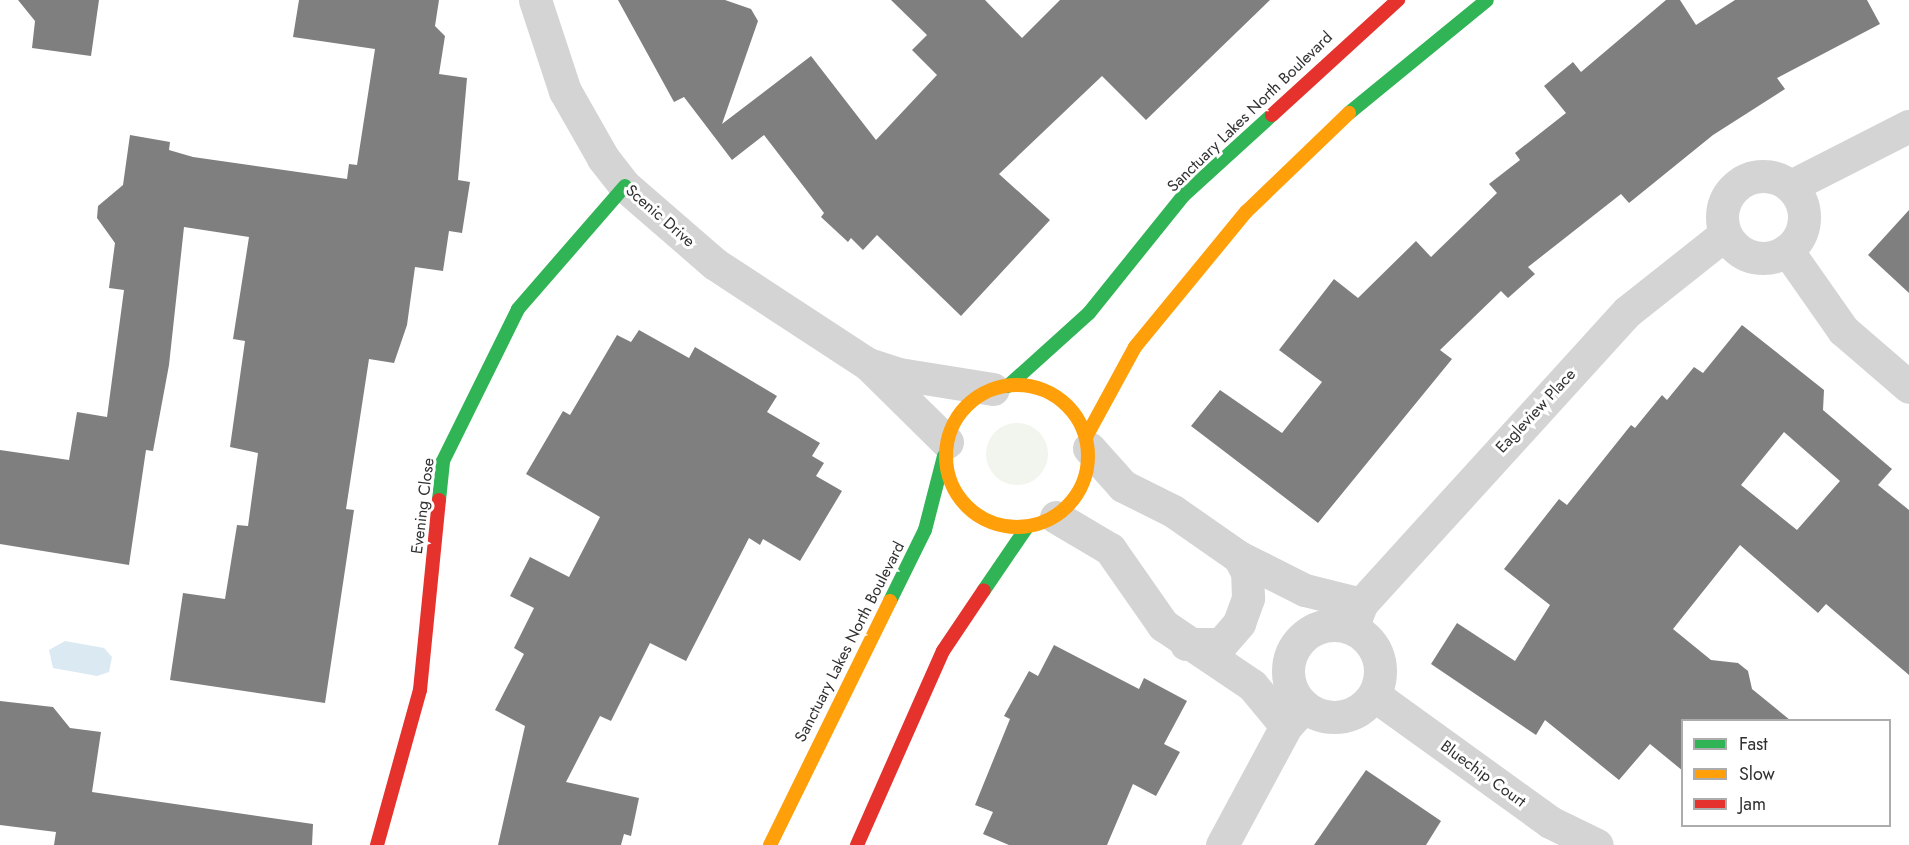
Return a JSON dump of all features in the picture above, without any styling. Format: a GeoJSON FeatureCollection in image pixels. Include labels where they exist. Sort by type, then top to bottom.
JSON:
{"type":"FeatureCollection","features":[{"type":"Feature","properties":{"kind":"street","name":"Scenic Drive"},"geometry":{"type":"LineString","coordinates":[[535,0],[564,92],[625,186],[715,264],[868,364],[946,446]]}},
{"type":"Feature","properties":{"kind":"street","name":"Sanctuary Lakes North Boulevard"},"geometry":{"type":"LineString","coordinates":[[1000,387],[1089,313],[1184,195],[1398,0]]}},
{"type":"Feature","properties":{"kind":"street"},"geometry":{"type":"LineString","coordinates":[[857,845],[943,651],[1041,522],[1082,487],[1088,442],[1135,347],[1246,212],[1372,91],[1487,0]]}},
{"type":"Feature","properties":{"kind":"street"},"geometry":{"type":"LineString","coordinates":[[1791,186],[1909,126]]}},
{"type":"Feature","properties":{"kind":"street"},"geometry":{"type":"LineString","coordinates":[[1764,175],[1791,186],[1802,204],[1804,226],[1787,250],[1759,258],[1734,246],[1725,234],[1723,206],[1738,184],[1764,175]]}},
{"type":"Feature","properties":{"kind":"street","name":"Evening Close"},"geometry":{"type":"LineString","coordinates":[[377,845],[420,690],[443,462],[518,309],[625,186]]}},
{"type":"Feature","properties":{"kind":"street","name":"Eagleview Place"},"geometry":{"type":"LineString","coordinates":[[1356,616],[1628,311],[1725,234]]}},
{"type":"Feature","properties":{"kind":"street"},"geometry":{"type":"LineString","coordinates":[[1787,250],[1849,337],[1909,387]]}},
{"type":"Feature","properties":{"kind":"street","name":"Scenic Drive"},"geometry":{"type":"LineString","coordinates":[[868,364],[1000,387]]}},
{"type":"Feature","properties":{"kind":"street"},"geometry":{"type":"LineString","coordinates":[[1029,386],[1065,403],[1088,442],[1124,486],[1173,511],[1239,557],[1356,616],[1380,664],[1374,695],[1363,707],[1334,718],[1295,716],[1252,685],[1186,644],[1163,624],[1110,549],[1041,522],[1005,527],[967,508],[946,471],[946,446],[963,410],[1000,387],[1029,386]]}},
{"type":"Feature","properties":{"kind":"street","name":"Sanctuary Lakes North Boulevard"},"geometry":{"type":"LineString","coordinates":[[770,845],[925,530],[946,446]]}},
{"type":"Feature","properties":{"kind":"street"},"geometry":{"type":"LineString","coordinates":[[1186,644],[1221,644],[1239,623],[1248,598],[1247,572],[1239,557]]}},
{"type":"Feature","properties":{"kind":"street"},"geometry":{"type":"LineString","coordinates":[[1222,845],[1295,716],[1288,678],[1294,647],[1320,627],[1356,616]]}},
{"type":"Feature","properties":{"kind":"street","name":"Bluechip Court"},"geometry":{"type":"LineString","coordinates":[[1374,695],[1550,822],[1597,845]]}},
{"type":"Feature","properties":{"kind":"shaded area"},"geometry":{"type":"Polygon","coordinates":[[[1017,423],[1034,428],[1039,432],[1043,437],[1048,454],[1043,471],[1039,476],[1034,480],[1017,485],[1000,480],[995,476],[991,471],[986,454],[991,437],[995,432],[1000,428],[1017,423]]]}},
{"type":"Feature","properties":{"kind":"shaded area"},"geometry":{"type":"Polygon","coordinates":[[[65,641],[104,648],[112,657],[109,672],[97,676],[53,668],[49,650],[65,641]]]}},
{"type":"Feature","properties":{"kind":"building"},"geometry":{"type":"Polygon","coordinates":[[[18,0],[99,0],[91,56],[32,48],[35,21],[18,0]]]}},
{"type":"Feature","properties":{"kind":"building"},"geometry":{"type":"Polygon","coordinates":[[[299,0],[439,0],[435,26],[445,36],[439,74],[467,78],[458,180],[470,182],[462,233],[449,231],[443,271],[415,267],[407,325],[394,363],[369,359],[346,509],[354,510],[325,703],[170,680],[183,593],[225,599],[237,525],[248,526],[258,453],[230,447],[245,341],[233,339],[249,237],[184,227],[169,365],[153,451],[146,450],[129,565],[0,544],[0,450],[69,460],[77,412],[107,417],[124,290],[109,288],[115,243],[97,218],[98,206],[123,185],[130,135],[170,142],[169,150],[193,157],[347,179],[349,164],[357,165],[375,49],[293,37],[299,0]]]}},
{"type":"Feature","properties":{"kind":"building"},"geometry":{"type":"Polygon","coordinates":[[[618,0],[725,0],[751,9],[758,21],[722,124],[811,56],[876,140],[937,75],[912,50],[927,35],[891,0],[985,0],[1022,38],[1060,0],[1270,0],[1146,120],[1102,76],[999,174],[1050,220],[961,316],[877,235],[863,250],[851,238],[848,242],[821,217],[824,213],[764,135],[732,160],[684,97],[674,102],[618,0]]]}},
{"type":"Feature","properties":{"kind":"building"},"geometry":{"type":"Polygon","coordinates":[[[1666,0],[1680,0],[1696,25],[1735,0],[1867,0],[1880,24],[1777,78],[1785,89],[1713,135],[1629,203],[1621,194],[1528,267],[1535,274],[1508,298],[1501,291],[1440,350],[1452,359],[1318,523],[1191,426],[1220,390],[1282,433],[1322,382],[1279,350],[1334,279],[1358,298],[1416,241],[1431,257],[1497,193],[1489,184],[1520,160],[1515,153],[1566,113],[1544,86],[1573,62],[1581,72],[1666,0]]]}},
{"type":"Feature","properties":{"kind":"building"},"geometry":{"type":"Polygon","coordinates":[[[1909,210],[1909,293],[1868,255],[1909,210]]]}},
{"type":"Feature","properties":{"kind":"building"},"geometry":{"type":"Polygon","coordinates":[[[1742,325],[1824,390],[1823,410],[1892,469],[1878,485],[1909,510],[1909,675],[1826,604],[1818,613],[1740,545],[1673,629],[1711,660],[1738,663],[1748,671],[1752,689],[1789,719],[1681,719],[1681,769],[1650,744],[1619,780],[1545,720],[1536,735],[1431,664],[1457,623],[1515,661],[1550,605],[1504,569],[1559,499],[1567,505],[1631,425],[1635,428],[1662,395],[1667,400],[1694,367],[1703,373],[1742,325]],[[1784,432],[1741,485],[1797,530],[1840,481],[1784,432]]]}},
{"type":"Feature","properties":{"kind":"building"},"geometry":{"type":"Polygon","coordinates":[[[639,330],[689,358],[695,347],[777,396],[767,412],[820,443],[812,456],[824,463],[816,476],[842,491],[800,561],[763,539],[760,545],[749,538],[686,661],[650,643],[611,721],[600,716],[566,782],[639,798],[631,836],[624,834],[621,845],[498,845],[525,726],[495,710],[524,654],[514,648],[534,608],[510,596],[530,557],[569,577],[600,517],[526,474],[563,411],[570,415],[617,335],[631,342],[639,330]]]}},
{"type":"Feature","properties":{"kind":"building"},"geometry":{"type":"Polygon","coordinates":[[[1054,645],[1139,689],[1144,678],[1187,701],[1164,744],[1180,752],[1156,796],[1133,784],[1107,845],[1009,845],[983,834],[993,812],[975,805],[1010,719],[1004,716],[1029,671],[1038,676],[1054,645]]]}},
{"type":"Feature","properties":{"kind":"building"},"geometry":{"type":"Polygon","coordinates":[[[0,701],[53,707],[70,728],[101,732],[92,792],[313,824],[312,845],[54,845],[56,832],[0,825],[0,701]]]}},
{"type":"Feature","properties":{"kind":"building"},"geometry":{"type":"Polygon","coordinates":[[[1366,770],[1441,821],[1426,845],[1314,845],[1366,770]]]}},
{"type":"Feature","properties":{"kind":"traffic: fast"},"geometry":{"type":"LineString","coordinates":[[1349,113],[1487,0]]}},
{"type":"Feature","properties":{"kind":"traffic: fast"},"geometry":{"type":"LineString","coordinates":[[1008,386],[1089,313],[1184,195],[1272,115]]}},
{"type":"Feature","properties":{"kind":"traffic: fast"},"geometry":{"type":"LineString","coordinates":[[439,500],[443,461],[518,309],[625,186]]}},
{"type":"Feature","properties":{"kind":"traffic: fast"},"geometry":{"type":"LineString","coordinates":[[890,601],[925,530],[944,456]]}},
{"type":"Feature","properties":{"kind":"traffic: fast"},"geometry":{"type":"LineString","coordinates":[[984,590],[1027,527]]}},
{"type":"Feature","properties":{"kind":"traffic: slow"},"geometry":{"type":"LineString","coordinates":[[1086,437],[1135,347],[1246,212],[1349,113]]}},
{"type":"Feature","properties":{"kind":"traffic: slow"},"geometry":{"type":"LineString","coordinates":[[1017,385],[1044,390],[1067,406],[1083,429],[1088,456],[1083,483],[1067,506],[1044,522],[1017,527],[990,522],[967,506],[951,483],[946,456],[951,429],[967,406],[990,390],[1017,385]]}},
{"type":"Feature","properties":{"kind":"traffic: slow"},"geometry":{"type":"LineString","coordinates":[[770,845],[890,601]]}},
{"type":"Feature","properties":{"kind":"traffic: jam"},"geometry":{"type":"LineString","coordinates":[[1272,115],[1398,0]]}},
{"type":"Feature","properties":{"kind":"traffic: jam"},"geometry":{"type":"LineString","coordinates":[[377,845],[420,690],[439,500]]}},
{"type":"Feature","properties":{"kind":"traffic: jam"},"geometry":{"type":"LineString","coordinates":[[857,845],[943,651],[984,590]]}}]}
